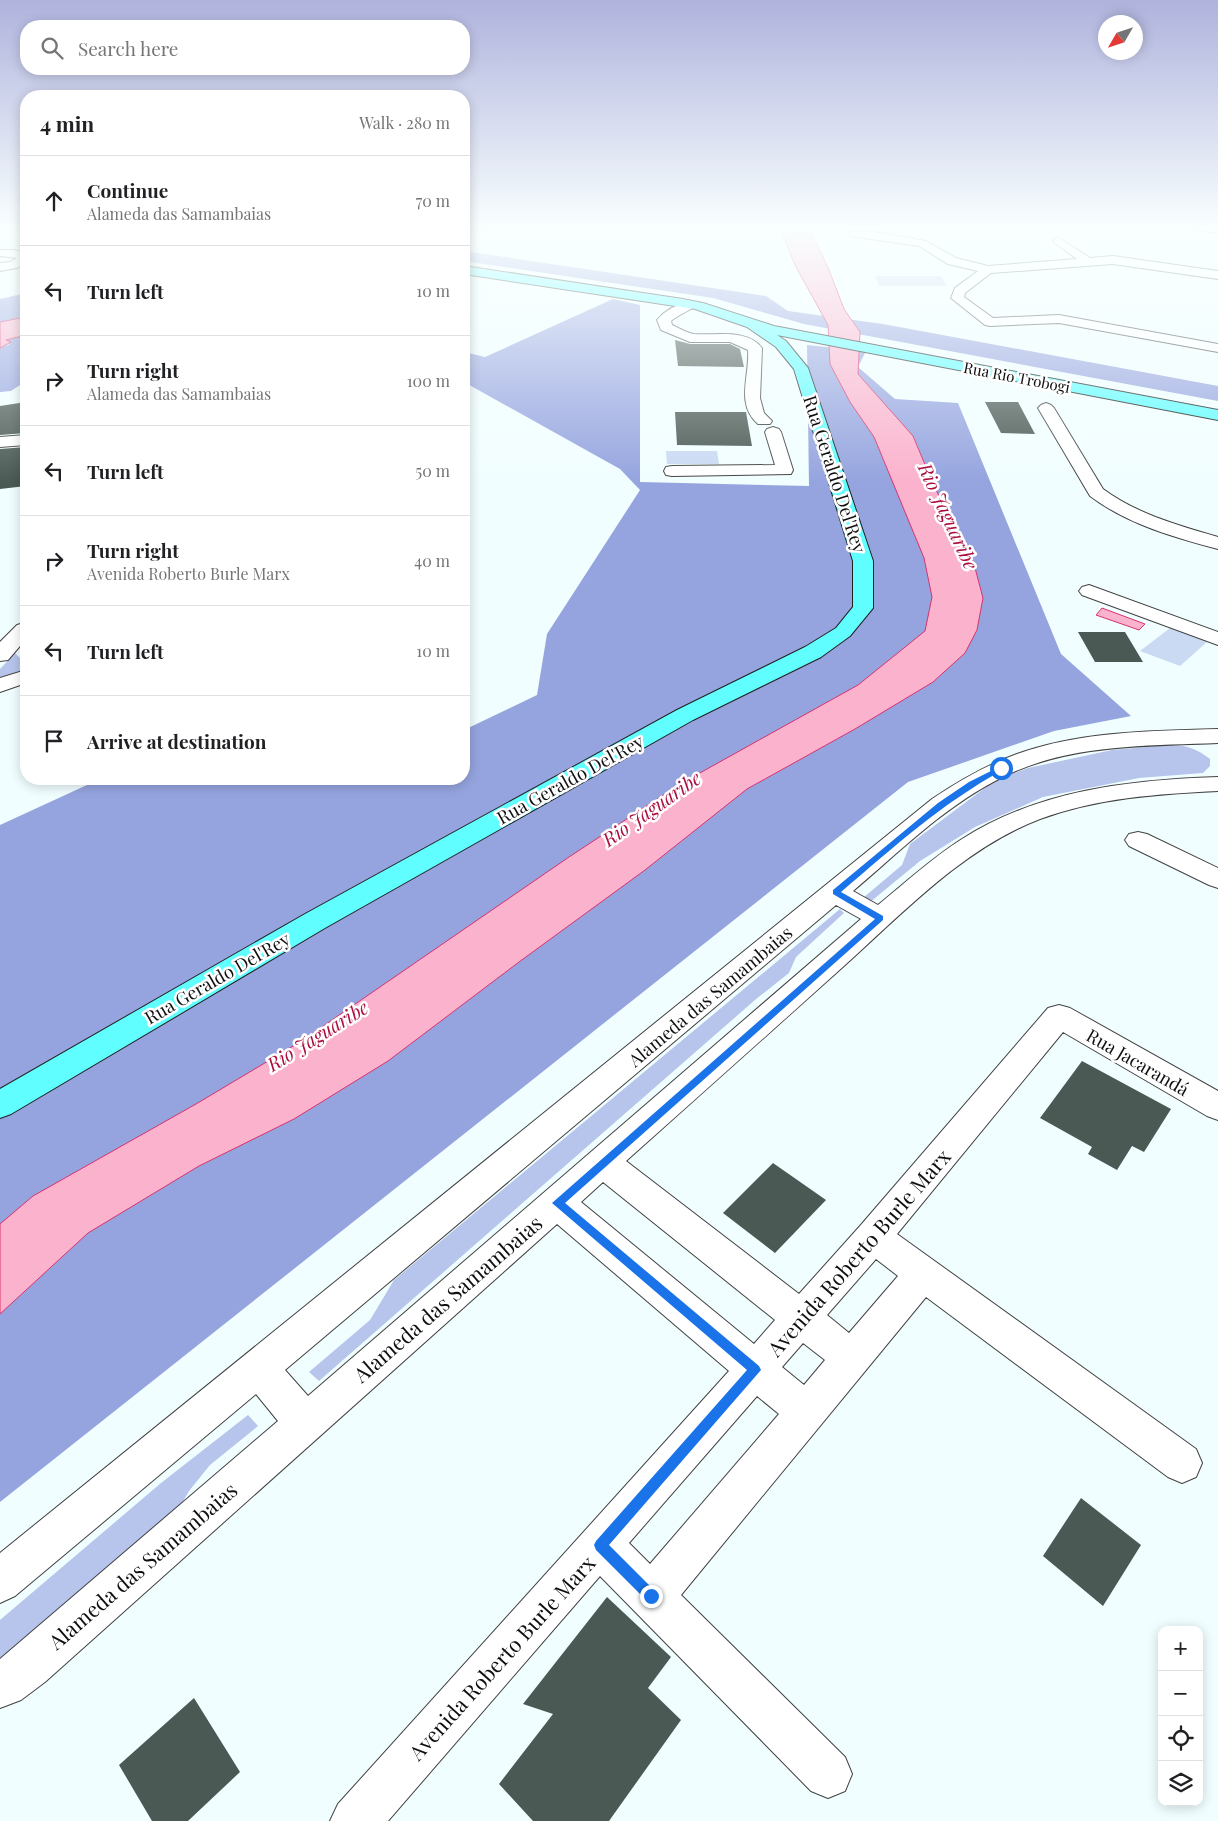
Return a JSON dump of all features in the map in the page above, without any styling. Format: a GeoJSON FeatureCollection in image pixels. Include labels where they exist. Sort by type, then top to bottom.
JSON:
{"type":"FeatureCollection","features":[{"type":"Feature","properties":{"kind":"main road","name":"Rua Rio Trobogi"},"geometry":{"type":"LineString","coordinates":[[715,313],[753,325],[812,338],[1218,415]]}},
{"type":"Feature","properties":{"kind":"main road","name":"Rua Geraldo Del'Rey"},"geometry":{"type":"LineString","coordinates":[[0,1105],[315,921],[685,715],[813,652],[843,632],[862,608],[863,561],[801,368],[781,344],[753,325]]}},
{"type":"Feature","properties":{"kind":"street"},"geometry":{"type":"LineString","coordinates":[[672,471],[785,470],[769,427],[760,419],[756,412],[751,390],[756,354],[755,348],[742,341],[730,338],[690,338],[666,327],[664,320],[675,313]]}},
{"type":"Feature","properties":{"kind":"street"},"geometry":{"type":"LineString","coordinates":[[972,313],[986,327],[1059,320],[1218,348]]}},
{"type":"Feature","properties":{"kind":"street"},"geometry":{"type":"LineString","coordinates":[[1046,408],[1096,492],[1107,501],[1143,518],[1218,543]]}},
{"type":"Feature","properties":{"kind":"street"},"geometry":{"type":"LineString","coordinates":[[0,442],[20,440]]}},
{"type":"Feature","properties":{"kind":"street"},"geometry":{"type":"LineString","coordinates":[[1088,590],[1218,639]]}},
{"type":"Feature","properties":{"kind":"street"},"geometry":{"type":"LineString","coordinates":[[0,655],[20,640]]}},
{"type":"Feature","properties":{"kind":"street"},"geometry":{"type":"LineString","coordinates":[[0,685],[20,678]]}},
{"type":"Feature","properties":{"kind":"street","name":"Alameda das Samambaias"},"geometry":{"type":"LineString","coordinates":[[0,1582],[941,804],[1001,768],[1065,748],[1105,742],[1218,736]]}},
{"type":"Feature","properties":{"kind":"street"},"geometry":{"type":"LineString","coordinates":[[1186,737],[1218,753]]}},
{"type":"Feature","properties":{"kind":"street","name":"Alameda das Samambaias"},"geometry":{"type":"LineString","coordinates":[[0,1685],[29,1666],[880,918],[971,844],[1007,824],[1043,809],[1083,797],[1168,785],[1218,784]]}},
{"type":"Feature","properties":{"kind":"street"},"geometry":{"type":"LineString","coordinates":[[1138,840],[1218,879]]}},
{"type":"Feature","properties":{"kind":"street"},"geometry":{"type":"LineString","coordinates":[[835,892],[880,918]]}},
{"type":"Feature","properties":{"kind":"street","name":"Rua Jacarandá"},"geometry":{"type":"LineString","coordinates":[[1058,1016],[1218,1108]]}},
{"type":"Feature","properties":{"kind":"street","name":"Avenida Roberto Burle Marx"},"geometry":{"type":"LineString","coordinates":[[355,1821],[873,1237],[1058,1016]]}},
{"type":"Feature","properties":{"kind":"street"},"geometry":{"type":"LineString","coordinates":[[603,1163],[852,1358]]}},
{"type":"Feature","properties":{"kind":"street"},"geometry":{"type":"LineString","coordinates":[[558,1203],[806,1412]]}},
{"type":"Feature","properties":{"kind":"street"},"geometry":{"type":"LineString","coordinates":[[873,1237],[1182,1463]]}},
{"type":"Feature","properties":{"kind":"street"},"geometry":{"type":"LineString","coordinates":[[651,1596],[923,1274]]}},
{"type":"Feature","properties":{"kind":"street"},"geometry":{"type":"LineString","coordinates":[[259,1369],[305,1422]]}},
{"type":"Feature","properties":{"kind":"street"},"geometry":{"type":"LineString","coordinates":[[600,1545],[828,1774]]}},
{"type":"Feature","properties":{"kind":"shaded area"},"geometry":{"type":"Polygon","coordinates":[[[0,313],[20,313],[20,318],[0,322],[0,313]]]}},
{"type":"Feature","properties":{"kind":"shaded area"},"geometry":{"type":"Polygon","coordinates":[[[582,313],[640,313],[640,482],[809,486],[807,345],[866,351],[858,367],[895,399],[958,403],[1061,654],[1131,716],[1054,731],[908,782],[0,1502],[0,825],[87,785],[470,785],[470,727],[537,695],[547,634],[640,490],[620,469],[470,385],[470,353],[485,357],[582,313]]]}},
{"type":"Feature","properties":{"kind":"shaded area"},"geometry":{"type":"Polygon","coordinates":[[[765,313],[802,313],[883,324],[1218,386],[1218,401],[804,324],[765,313]]]}},
{"type":"Feature","properties":{"kind":"shaded area"},"geometry":{"type":"Polygon","coordinates":[[[20,336],[20,385],[11,391],[0,392],[0,348],[10,344],[5,340],[20,336]]]}},
{"type":"Feature","properties":{"kind":"shaded area"},"geometry":{"type":"Polygon","coordinates":[[[666,451],[717,451],[719,464],[667,464],[666,451]]]}},
{"type":"Feature","properties":{"kind":"shaded area"},"geometry":{"type":"Polygon","coordinates":[[[1170,628],[1207,642],[1180,666],[1140,651],[1170,628]]]}},
{"type":"Feature","properties":{"kind":"shaded area"},"geometry":{"type":"Polygon","coordinates":[[[15,653],[20,658],[20,671],[0,678],[0,669],[15,653]]]}},
{"type":"Feature","properties":{"kind":"shaded area"},"geometry":{"type":"Polygon","coordinates":[[[1170,745],[1196,750],[1210,759],[1210,766],[1203,773],[1139,778],[1043,797],[975,827],[920,861],[869,903],[863,898],[902,865],[910,844],[994,781],[1028,768],[1112,750],[1170,745]]]}},
{"type":"Feature","properties":{"kind":"shaded area"},"geometry":{"type":"Polygon","coordinates":[[[840,909],[844,913],[796,957],[789,973],[755,1000],[319,1381],[309,1372],[370,1320],[394,1280],[840,909]]]}},
{"type":"Feature","properties":{"kind":"shaded area"},"geometry":{"type":"Polygon","coordinates":[[[248,1415],[258,1426],[210,1465],[189,1491],[166,1531],[0,1662],[0,1620],[161,1483],[248,1415]]]}},
{"type":"Feature","properties":{"kind":"water","name":"Rio Jaguaribe"},"geometry":{"type":"Polygon","coordinates":[[[821,313],[847,313],[860,332],[858,374],[913,436],[934,486],[974,564],[983,598],[977,630],[965,653],[933,682],[855,729],[747,789],[645,870],[388,1061],[294,1119],[199,1166],[88,1233],[0,1314],[0,1224],[33,1196],[196,1104],[300,1042],[569,857],[680,784],[858,685],[925,631],[932,597],[924,558],[874,437],[850,402],[830,364],[828,325],[821,313]]]}},
{"type":"Feature","properties":{"kind":"water"},"geometry":{"type":"Polygon","coordinates":[[[20,318],[20,336],[6,340],[11,342],[0,348],[0,322],[20,318]]]}},
{"type":"Feature","properties":{"kind":"water"},"geometry":{"type":"Polygon","coordinates":[[[1102,608],[1145,624],[1139,630],[1096,615],[1102,608]]]}},
{"type":"Feature","properties":{"kind":"building"},"geometry":{"type":"Polygon","coordinates":[[[675,340],[690,344],[730,344],[740,349],[744,367],[678,366],[675,340]]]}},
{"type":"Feature","properties":{"kind":"building"},"geometry":{"type":"Polygon","coordinates":[[[985,402],[1018,402],[1035,434],[1001,433],[985,402]]]}},
{"type":"Feature","properties":{"kind":"building"},"geometry":{"type":"Polygon","coordinates":[[[20,403],[20,433],[0,435],[0,406],[20,403]]]}},
{"type":"Feature","properties":{"kind":"building"},"geometry":{"type":"Polygon","coordinates":[[[675,412],[746,412],[752,446],[677,445],[675,412]]]}},
{"type":"Feature","properties":{"kind":"building"},"geometry":{"type":"Polygon","coordinates":[[[20,447],[20,487],[0,489],[0,449],[20,447]]]}},
{"type":"Feature","properties":{"kind":"building"},"geometry":{"type":"Polygon","coordinates":[[[1078,632],[1125,632],[1143,662],[1095,662],[1078,632]]]}},
{"type":"Feature","properties":{"kind":"building"},"geometry":{"type":"Polygon","coordinates":[[[1082,1061],[1171,1109],[1144,1152],[1132,1146],[1117,1170],[1088,1154],[1092,1147],[1040,1118],[1082,1061]]]}},
{"type":"Feature","properties":{"kind":"building"},"geometry":{"type":"Polygon","coordinates":[[[773,1163],[826,1200],[775,1253],[723,1213],[773,1163]]]}},
{"type":"Feature","properties":{"kind":"building"},"geometry":{"type":"Polygon","coordinates":[[[1081,1498],[1141,1545],[1103,1606],[1043,1556],[1081,1498]]]}},
{"type":"Feature","properties":{"kind":"building"},"geometry":{"type":"Polygon","coordinates":[[[607,1597],[671,1657],[648,1688],[681,1720],[609,1821],[533,1821],[499,1784],[553,1714],[523,1704],[607,1597]]]}},
{"type":"Feature","properties":{"kind":"building"},"geometry":{"type":"Polygon","coordinates":[[[194,1698],[240,1772],[188,1821],[152,1821],[119,1765],[194,1698]]]}},
{"type":"Feature","properties":{"kind":"route"},"geometry":{"type":"LineString","coordinates":[[651,1596],[600,1545],[755,1370],[558,1203],[880,918],[835,892],[941,804],[1001,768]]}}]}
